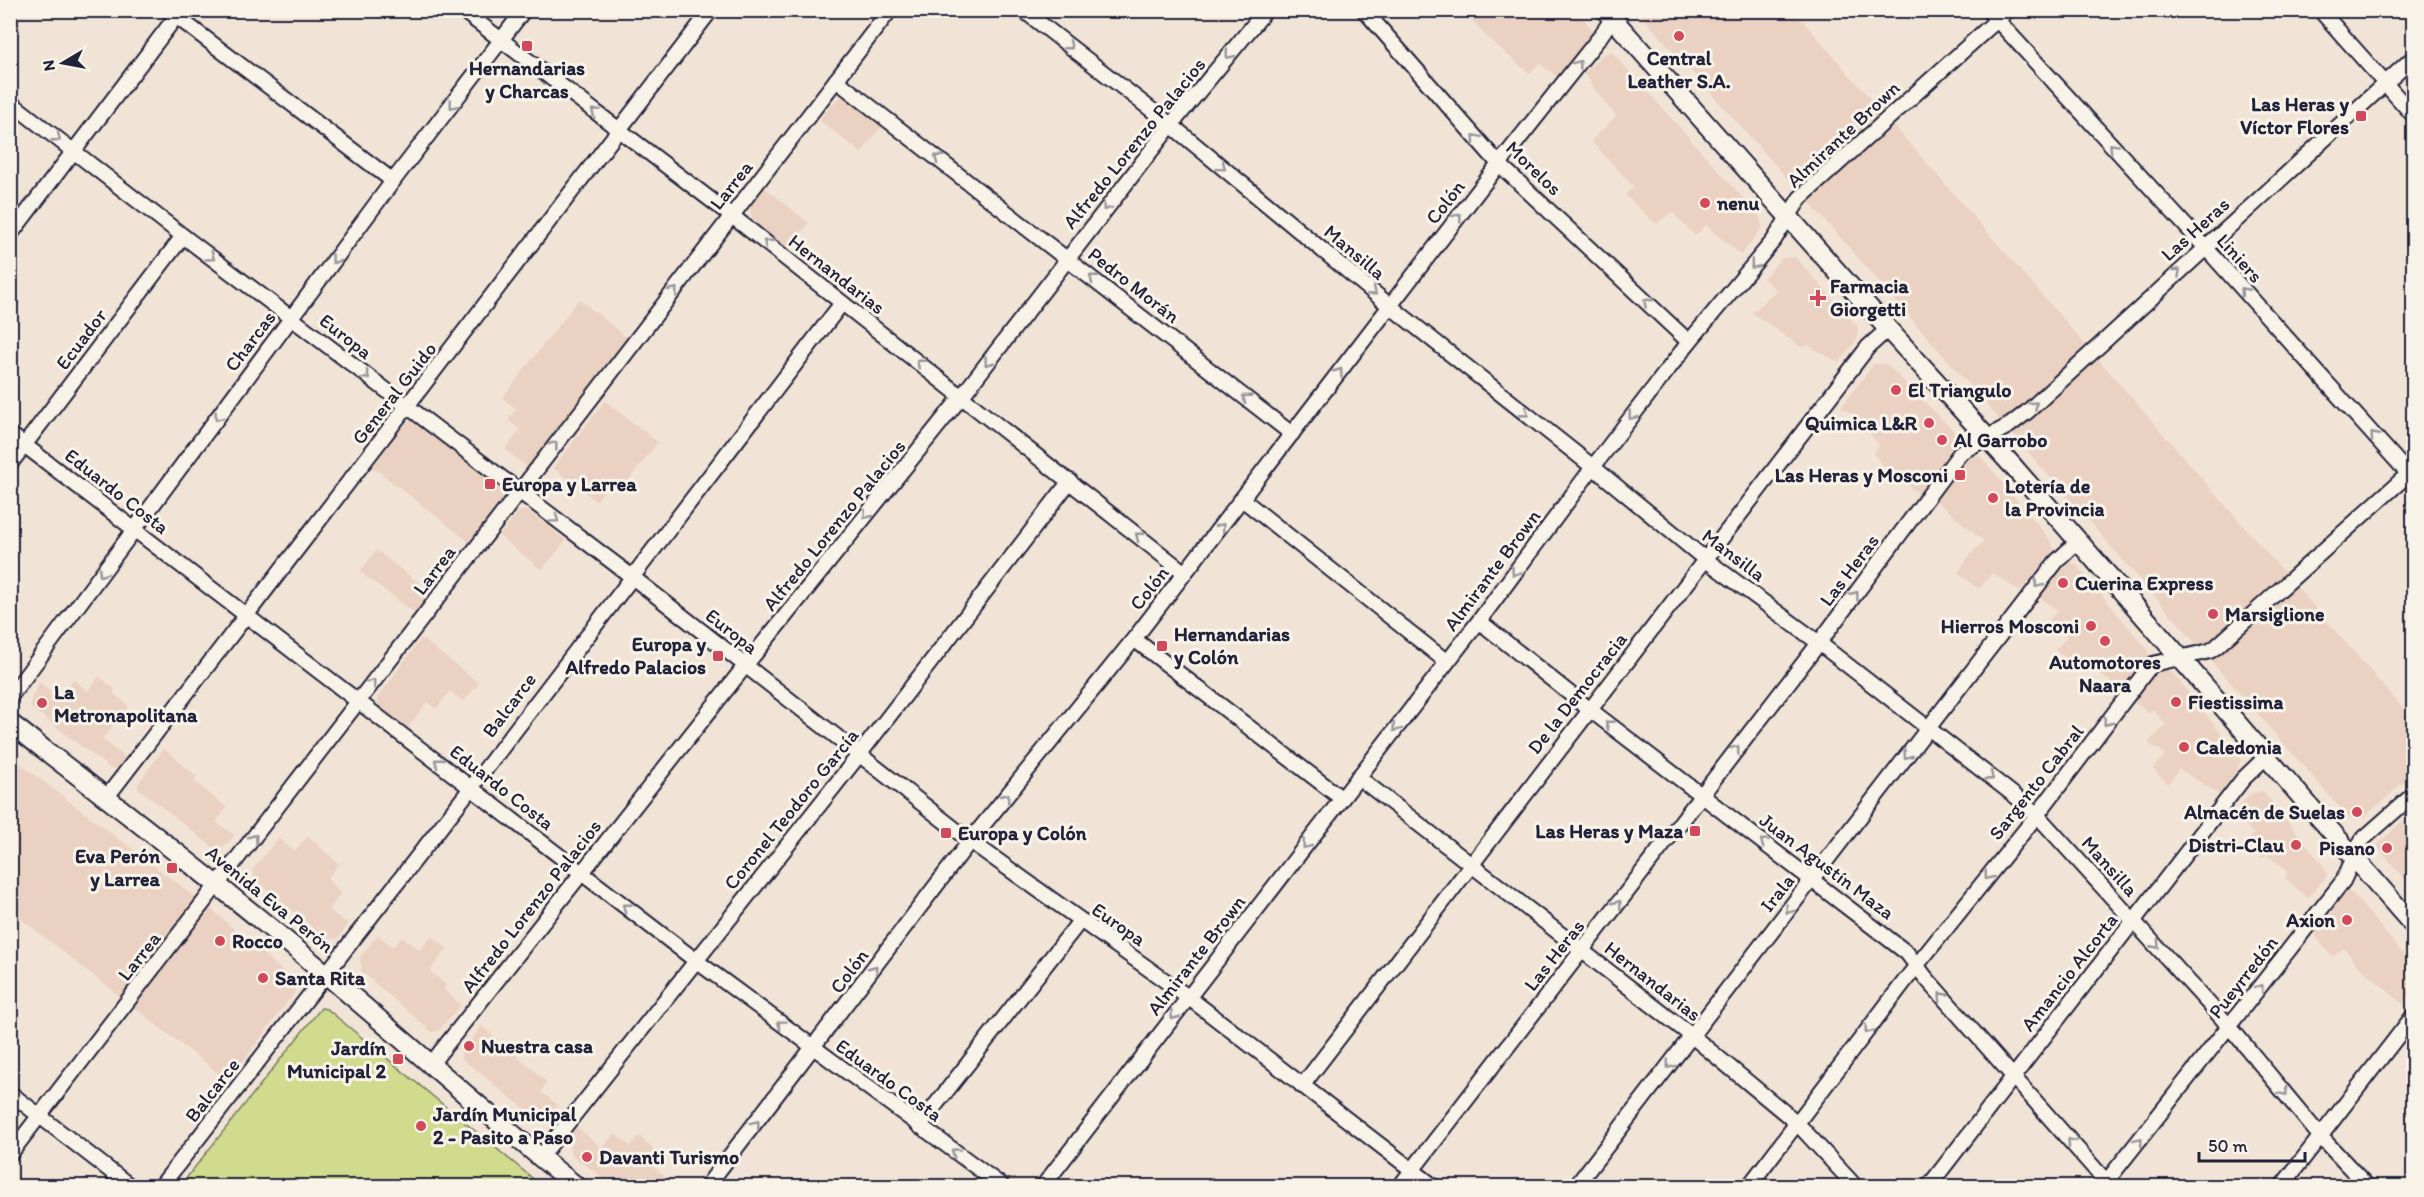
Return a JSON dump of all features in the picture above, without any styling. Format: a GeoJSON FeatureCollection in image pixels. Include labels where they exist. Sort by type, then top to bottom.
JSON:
{"type":"FeatureCollection","features":[{"type":"Feature","properties":{"kind":"main road"},"geometry":{"type":"LineString","coordinates":[[1612,13],[1788,217],[2078,541],[2414,926]]}},
{"type":"Feature","properties":{"kind":"main road","name":"Avenida Eva Perón"},"geometry":{"type":"LineString","coordinates":[[10,723],[218,885],[576,1186]]}},
{"type":"Feature","properties":{"kind":"street","name":"Hernandarias"},"geometry":{"type":"LineString","coordinates":[[462,10],[732,216],[1185,573]]}},
{"type":"Feature","properties":{"kind":"street","name":"Charcas"},"geometry":{"type":"LineString","coordinates":[[10,697],[393,181],[525,10]]}},
{"type":"Feature","properties":{"kind":"street","name":"General Guido"},"geometry":{"type":"LineString","coordinates":[[106,798],[246,614],[408,408],[711,10]]}},
{"type":"Feature","properties":{"kind":"street","name":"Larrea"},"geometry":{"type":"LineString","coordinates":[[10,1154],[890,10]]}},
{"type":"Feature","properties":{"kind":"street","name":"Mansilla"},"geometry":{"type":"LineString","coordinates":[[1023,10],[1171,124],[1390,306],[1706,560],[1819,643],[2037,815],[2229,1026],[2320,1136],[2367,1186]]}},
{"type":"Feature","properties":{"kind":"street","name":"Alfredo Lorenzo Palacios"},"geometry":{"type":"LineString","coordinates":[[431,1064],[745,666],[962,396],[1171,124],[1266,10]]}},
{"type":"Feature","properties":{"kind":"street","name":"Morelos"},"geometry":{"type":"LineString","coordinates":[[1364,10],[1499,164],[1689,342]]}},
{"type":"Feature","properties":{"kind":"street","name":"Almirante Brown"},"geometry":{"type":"LineString","coordinates":[[1043,1186],[1479,621],[1689,342],[1774,240],[1812,186],[1992,16],[2007,10]]}},
{"type":"Feature","properties":{"kind":"street"},"geometry":{"type":"LineString","coordinates":[[2320,10],[2414,116]]}},
{"type":"Feature","properties":{"kind":"street"},"geometry":{"type":"LineString","coordinates":[[10,235],[75,152],[175,13],[393,181]]}},
{"type":"Feature","properties":{"kind":"street","name":"Colón"},"geometry":{"type":"LineString","coordinates":[[707,1186],[814,1049],[970,841],[1185,573],[1612,13]]}},
{"type":"Feature","properties":{"kind":"street","name":"Liniers"},"geometry":{"type":"LineString","coordinates":[[1992,16],[2412,474]]}},
{"type":"Feature","properties":{"kind":"street","name":"Las Heras"},"geometry":{"type":"LineString","coordinates":[[1400,1186],[1819,643],[1961,452],[1987,439],[2026,412],[2414,57]]}},
{"type":"Feature","properties":{"kind":"street","name":"Pedro Morán"},"geometry":{"type":"LineString","coordinates":[[836,80],[1292,434]]}},
{"type":"Feature","properties":{"kind":"street","name":"Europa"},"geometry":{"type":"LineString","coordinates":[[10,102],[631,576],[970,841],[1188,997],[1433,1186]]}},
{"type":"Feature","properties":{"kind":"street","name":"Ecuador"},"geometry":{"type":"LineString","coordinates":[[10,465],[183,236]]}},
{"type":"Feature","properties":{"kind":"street","name":"Balcarce"},"geometry":{"type":"LineString","coordinates":[[162,1186],[471,788],[842,303]]}},
{"type":"Feature","properties":{"kind":"street","name":"De la Democracia"},"geometry":{"type":"LineString","coordinates":[[1302,1086],[1868,347],[1888,329]]}},
{"type":"Feature","properties":{"kind":"street","name":"Eduardo Costa"},"geometry":{"type":"LineString","coordinates":[[10,434],[695,960],[1002,1186]]}},
{"type":"Feature","properties":{"kind":"street","name":"Sargento Cabral"},"geometry":{"type":"LineString","coordinates":[[1749,1186],[1917,965],[2037,815],[2147,670],[2153,664],[2210,651],[2216,647],[2412,474]]}},
{"type":"Feature","properties":{"kind":"street","name":"Coronel Teodoro García"},"geometry":{"type":"LineString","coordinates":[[540,1158],[859,755],[1070,481]]}},
{"type":"Feature","properties":{"kind":"street"},"geometry":{"type":"LineString","coordinates":[[1242,499],[1447,662]]}},
{"type":"Feature","properties":{"kind":"street","name":"Irala"},"geometry":{"type":"LineString","coordinates":[[1576,1186],[2056,562],[2078,541]]}},
{"type":"Feature","properties":{"kind":"street","name":"Juan Agustín Maza"},"geometry":{"type":"LineString","coordinates":[[1479,621],[1907,953],[1926,978],[2106,1185]]}},
{"type":"Feature","properties":{"kind":"street"},"geometry":{"type":"LineString","coordinates":[[1134,639],[1341,798]]}},
{"type":"Feature","properties":{"kind":"street","name":"Amancio Alcorta"},"geometry":{"type":"LineString","coordinates":[[1929,1186],[2242,779],[2266,757]]}},
{"type":"Feature","properties":{"kind":"street","name":"Hernandarias"},"geometry":{"type":"LineString","coordinates":[[1358,777],[1692,1036],[1797,1123],[1854,1186]]}},
{"type":"Feature","properties":{"kind":"street","name":"Pueyrredón"},"geometry":{"type":"LineString","coordinates":[[2106,1185],[2343,881],[2362,840],[2414,794]]}},
{"type":"Feature","properties":{"kind":"street"},"geometry":{"type":"LineString","coordinates":[[919,1126],[1080,921]]}},
{"type":"Feature","properties":{"kind":"street"},"geometry":{"type":"LineString","coordinates":[[2282,1186],[2414,1015]]}},
{"type":"Feature","properties":{"kind":"street"},"geometry":{"type":"LineString","coordinates":[[10,1093],[130,1186]]}},
{"type":"Feature","properties":{"kind":"shaded area"},"geometry":{"type":"Polygon","coordinates":[[[1464,11],[1577,11],[1592,29],[1593,34],[1559,78],[1539,63],[1530,74],[1489,39],[1464,11]]]}},
{"type":"Feature","properties":{"kind":"shaded area"},"geometry":{"type":"Polygon","coordinates":[[[1637,11],[1794,11],[2413,720],[2413,773],[2364,818],[2349,818],[1823,218],[1637,11]]]}},
{"type":"Feature","properties":{"kind":"shaded area"},"geometry":{"type":"Polygon","coordinates":[[[1611,51],[1760,217],[1762,228],[1741,255],[1706,225],[1695,236],[1672,212],[1656,224],[1625,195],[1634,187],[1591,141],[1616,116],[1589,83],[1592,81],[1583,74],[1602,55],[1611,51]]]}},
{"type":"Feature","properties":{"kind":"shaded area"},"geometry":{"type":"Polygon","coordinates":[[[847,97],[884,124],[861,153],[819,120],[835,101],[847,97]]]}},
{"type":"Feature","properties":{"kind":"shaded area"},"geometry":{"type":"Polygon","coordinates":[[[764,187],[809,223],[787,251],[756,226],[752,220],[750,206],[764,187]]]}},
{"type":"Feature","properties":{"kind":"shaded area"},"geometry":{"type":"Polygon","coordinates":[[[1795,257],[1858,327],[1857,339],[1839,363],[1808,345],[1803,348],[1752,313],[1777,290],[1763,279],[1782,258],[1795,257]]]}},
{"type":"Feature","properties":{"kind":"shaded area"},"geometry":{"type":"Polygon","coordinates":[[[579,299],[630,340],[529,469],[505,449],[520,430],[508,420],[516,409],[502,398],[579,299]]]}},
{"type":"Feature","properties":{"kind":"shaded area"},"geometry":{"type":"Polygon","coordinates":[[[1874,364],[1886,364],[1956,433],[1959,439],[1958,446],[1918,493],[1884,467],[1873,453],[1880,446],[1853,414],[1841,407],[1874,364]]]}},
{"type":"Feature","properties":{"kind":"shaded area"},"geometry":{"type":"Polygon","coordinates":[[[605,401],[658,442],[620,491],[610,483],[596,501],[553,468],[605,401]]]}},
{"type":"Feature","properties":{"kind":"shaded area"},"geometry":{"type":"Polygon","coordinates":[[[411,420],[502,491],[502,504],[472,544],[373,467],[401,427],[411,420]]]}},
{"type":"Feature","properties":{"kind":"shaded area"},"geometry":{"type":"Polygon","coordinates":[[[1978,455],[2051,541],[2054,548],[2052,555],[2020,591],[1992,573],[1979,589],[1958,573],[1969,556],[1984,541],[1934,499],[1968,456],[1978,455]]]}},
{"type":"Feature","properties":{"kind":"shaded area"},"geometry":{"type":"Polygon","coordinates":[[[519,511],[528,511],[566,540],[542,570],[499,536],[519,511]]]}},
{"type":"Feature","properties":{"kind":"shaded area"},"geometry":{"type":"Polygon","coordinates":[[[376,550],[433,594],[418,615],[360,572],[376,550]]]}},
{"type":"Feature","properties":{"kind":"shaded area"},"geometry":{"type":"Polygon","coordinates":[[[2070,563],[2075,563],[2147,649],[2149,656],[2121,689],[2093,670],[2086,673],[2055,650],[2067,637],[2049,619],[2058,611],[2037,595],[2059,570],[2070,563]]]}},
{"type":"Feature","properties":{"kind":"shaded area"},"geometry":{"type":"Polygon","coordinates":[[[421,638],[479,683],[464,702],[450,691],[436,709],[427,702],[408,728],[380,707],[377,699],[421,638]]]}},
{"type":"Feature","properties":{"kind":"shaded area"},"geometry":{"type":"Polygon","coordinates":[[[2171,671],[2241,758],[2237,771],[2219,794],[2179,769],[2168,784],[2153,769],[2165,754],[2148,743],[2166,725],[2154,710],[2149,713],[2133,702],[2155,673],[2171,671]]]}},
{"type":"Feature","properties":{"kind":"shaded area"},"geometry":{"type":"Polygon","coordinates":[[[99,676],[115,689],[113,693],[129,706],[102,739],[125,757],[117,768],[111,769],[30,707],[39,682],[58,698],[73,679],[88,691],[99,676]]]}},
{"type":"Feature","properties":{"kind":"shaded area"},"geometry":{"type":"Polygon","coordinates":[[[164,748],[197,777],[194,781],[227,808],[216,822],[235,835],[223,847],[214,848],[138,788],[138,784],[164,748]]]}},
{"type":"Feature","properties":{"kind":"shaded area"},"geometry":{"type":"Polygon","coordinates":[[[10,756],[211,909],[293,980],[295,992],[228,1081],[11,911],[10,756]]]}},
{"type":"Feature","properties":{"kind":"shaded area"},"geometry":{"type":"Polygon","coordinates":[[[2263,791],[2326,869],[2327,876],[2308,898],[2285,878],[2288,871],[2267,855],[2262,859],[2247,842],[2254,833],[2233,815],[2250,794],[2263,791]]]}},
{"type":"Feature","properties":{"kind":"shaded area"},"geometry":{"type":"Polygon","coordinates":[[[2413,811],[2413,888],[2378,848],[2378,844],[2413,811]]]}},
{"type":"Feature","properties":{"kind":"shaded area"},"geometry":{"type":"Polygon","coordinates":[[[308,836],[339,864],[327,879],[341,893],[329,910],[348,924],[338,939],[325,938],[254,879],[253,869],[278,838],[295,851],[308,836]]]}},
{"type":"Feature","properties":{"kind":"shaded area"},"geometry":{"type":"Polygon","coordinates":[[[2346,891],[2353,894],[2413,966],[2413,990],[2403,1004],[2356,964],[2344,948],[2332,957],[2314,934],[2346,891]]]}},
{"type":"Feature","properties":{"kind":"shaded area"},"geometry":{"type":"Polygon","coordinates":[[[378,935],[393,947],[402,937],[420,950],[432,936],[447,949],[430,971],[446,985],[444,990],[461,1005],[438,1031],[432,1032],[362,972],[360,957],[378,935]]]}},
{"type":"Feature","properties":{"kind":"shaded area"},"geometry":{"type":"Polygon","coordinates":[[[482,1026],[547,1082],[541,1092],[558,1105],[548,1118],[540,1121],[461,1058],[461,1053],[482,1026]]]}},
{"type":"Feature","properties":{"kind":"shaded area"},"geometry":{"type":"Polygon","coordinates":[[[577,1127],[601,1147],[615,1134],[630,1146],[639,1136],[657,1152],[648,1162],[665,1177],[658,1186],[614,1186],[570,1154],[569,1136],[577,1127]]]}},
{"type":"Feature","properties":{"kind":"green space"},"geometry":{"type":"Polygon","coordinates":[[[321,1008],[327,1009],[542,1186],[180,1186],[321,1008]]]}},
{"type":"Feature","properties":{"kind":"place","name":"Central Leather S.A."},"geometry":{"type":"Point","coordinates":[1679,36]}},
{"type":"Feature","properties":{"kind":"place","name":"Hernandarias y Charcas"},"geometry":{"type":"Point","coordinates":[527,46]}},
{"type":"Feature","properties":{"kind":"place","name":"Las Heras y Víctor Flores"},"geometry":{"type":"Point","coordinates":[2361,116]}},
{"type":"Feature","properties":{"kind":"place","name":"nenu"},"geometry":{"type":"Point","coordinates":[1705,203]}},
{"type":"Feature","properties":{"kind":"place","name":"Farmacia Giorgetti"},"geometry":{"type":"Point","coordinates":[1818,298]}},
{"type":"Feature","properties":{"kind":"place","name":"El Triangulo"},"geometry":{"type":"Point","coordinates":[1896,390]}},
{"type":"Feature","properties":{"kind":"place","name":"Quimica L&R"},"geometry":{"type":"Point","coordinates":[1929,423]}},
{"type":"Feature","properties":{"kind":"place","name":"Al Garrobo"},"geometry":{"type":"Point","coordinates":[1942,440]}},
{"type":"Feature","properties":{"kind":"place","name":"Las Heras y Mosconi"},"geometry":{"type":"Point","coordinates":[1960,475]}},
{"type":"Feature","properties":{"kind":"place","name":"Europa y Larrea"},"geometry":{"type":"Point","coordinates":[490,484]}},
{"type":"Feature","properties":{"kind":"place","name":"Lotería de la Provincia"},"geometry":{"type":"Point","coordinates":[1993,498]}},
{"type":"Feature","properties":{"kind":"place","name":"Cuerina Express"},"geometry":{"type":"Point","coordinates":[2063,583]}},
{"type":"Feature","properties":{"kind":"place","name":"Marsiglione"},"geometry":{"type":"Point","coordinates":[2213,614]}},
{"type":"Feature","properties":{"kind":"place","name":"Hierros Mosconi"},"geometry":{"type":"Point","coordinates":[2091,626]}},
{"type":"Feature","properties":{"kind":"place","name":"Automotores Naara"},"geometry":{"type":"Point","coordinates":[2105,641]}},
{"type":"Feature","properties":{"kind":"place","name":"Hernandarias y Colón"},"geometry":{"type":"Point","coordinates":[1162,646]}},
{"type":"Feature","properties":{"kind":"place","name":"Europa y Alfredo Palacios"},"geometry":{"type":"Point","coordinates":[718,656]}},
{"type":"Feature","properties":{"kind":"place","name":"Fiestissima"},"geometry":{"type":"Point","coordinates":[2176,702]}},
{"type":"Feature","properties":{"kind":"place","name":"La Metronapolitana"},"geometry":{"type":"Point","coordinates":[42,703]}},
{"type":"Feature","properties":{"kind":"place","name":"Caledonia"},"geometry":{"type":"Point","coordinates":[2184,747]}},
{"type":"Feature","properties":{"kind":"place","name":"Almacén de Suelas"},"geometry":{"type":"Point","coordinates":[2357,812]}},
{"type":"Feature","properties":{"kind":"place","name":"Las Heras y Maza"},"geometry":{"type":"Point","coordinates":[1695,831]}},
{"type":"Feature","properties":{"kind":"place","name":"Europa y Colón"},"geometry":{"type":"Point","coordinates":[946,833]}},
{"type":"Feature","properties":{"kind":"place","name":"Distri-Clau"},"geometry":{"type":"Point","coordinates":[2296,845]}},
{"type":"Feature","properties":{"kind":"place","name":"Pisano"},"geometry":{"type":"Point","coordinates":[2387,848]}},
{"type":"Feature","properties":{"kind":"place","name":"Eva Perón y Larrea"},"geometry":{"type":"Point","coordinates":[172,868]}},
{"type":"Feature","properties":{"kind":"place","name":"Axion"},"geometry":{"type":"Point","coordinates":[2347,920]}},
{"type":"Feature","properties":{"kind":"place","name":"Rocco"},"geometry":{"type":"Point","coordinates":[220,941]}},
{"type":"Feature","properties":{"kind":"place","name":"Santa Rita"},"geometry":{"type":"Point","coordinates":[263,978]}},
{"type":"Feature","properties":{"kind":"place","name":"Nuestra casa"},"geometry":{"type":"Point","coordinates":[469,1046]}},
{"type":"Feature","properties":{"kind":"place","name":"Jardín Municipal 2"},"geometry":{"type":"Point","coordinates":[398,1059]}},
{"type":"Feature","properties":{"kind":"place","name":"Jardín Municipal 2 - Pasito a Paso"},"geometry":{"type":"Point","coordinates":[421,1126]}},
{"type":"Feature","properties":{"kind":"place","name":"Davanti Turismo"},"geometry":{"type":"Point","coordinates":[587,1157]}}]}
